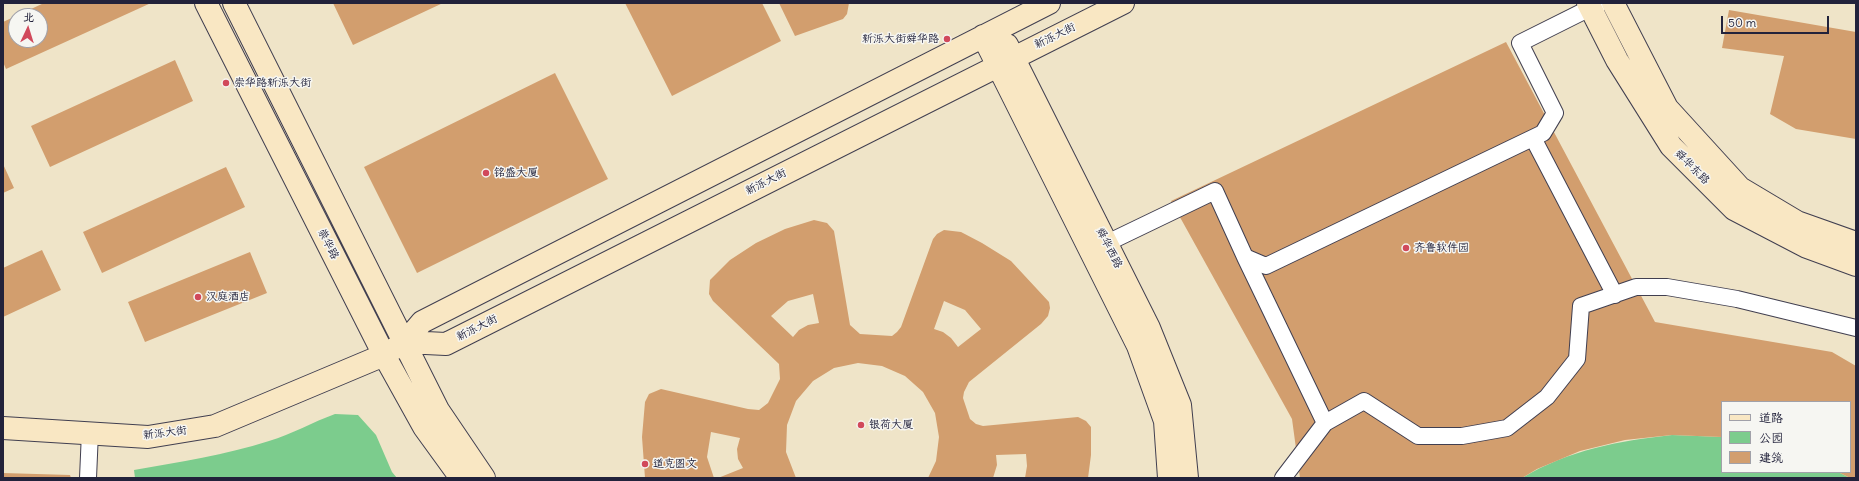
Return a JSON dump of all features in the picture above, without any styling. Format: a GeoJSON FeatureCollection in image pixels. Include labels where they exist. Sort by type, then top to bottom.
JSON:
{"type":"FeatureCollection","features":[{"type":"Feature","properties":{"kind":"main road","name":"崇华路"},"geometry":{"type":"LineString","coordinates":[[206,3],[384,355],[424,427],[461,478]]}},
{"type":"Feature","properties":{"kind":"main road"},"geometry":{"type":"LineString","coordinates":[[234,3],[438,410],[484,478]]}},
{"type":"Feature","properties":{"kind":"main road","name":"新泺大街"},"geometry":{"type":"LineString","coordinates":[[3,428],[90,432],[148,437],[215,426],[384,355],[405,342],[422,322],[1049,3]]}},
{"type":"Feature","properties":{"kind":"main road","name":"新泺大街"},"geometry":{"type":"LineString","coordinates":[[405,342],[446,344],[1005,61],[1123,3]]}},
{"type":"Feature","properties":{"kind":"main road","name":"舜华东路"},"geometry":{"type":"LineString","coordinates":[[1613,3],[1667,108],[1740,188],[1797,222],[1856,243]]}},
{"type":"Feature","properties":{"kind":"main road","name":"舜华东路"},"geometry":{"type":"LineString","coordinates":[[1593,5],[1617,60],[1671,146],[1734,209],[1807,247],[1856,265]]}},
{"type":"Feature","properties":{"kind":"main road","name":"舜华西路"},"geometry":{"type":"LineString","coordinates":[[991,33],[1138,346],[1165,421],[1169,478]]}},
{"type":"Feature","properties":{"kind":"main road","name":"舜华西路"},"geometry":{"type":"LineString","coordinates":[[1005,61],[1107,243],[1149,328],[1180,405],[1188,478]]}},
{"type":"Feature","properties":{"kind":"street"},"geometry":{"type":"LineString","coordinates":[[1245,257],[1266,266],[1543,133],[1555,113],[1520,43],[1593,5]]}},
{"type":"Feature","properties":{"kind":"street"},"geometry":{"type":"LineString","coordinates":[[1533,138],[1615,295]]}},
{"type":"Feature","properties":{"kind":"street"},"geometry":{"type":"LineString","coordinates":[[1107,243],[1215,191],[1245,257],[1325,422]]}},
{"type":"Feature","properties":{"kind":"street"},"geometry":{"type":"LineString","coordinates":[[1283,478],[1325,422],[1364,401],[1418,436],[1462,436],[1508,428],[1547,397],[1577,359],[1581,306],[1636,287],[1667,287],[1737,299],[1856,328]]}},
{"type":"Feature","properties":{"kind":"street"},"geometry":{"type":"LineString","coordinates":[[88,478],[90,432]]}},
{"type":"Feature","properties":{"kind":"green space"},"geometry":{"type":"Polygon","coordinates":[[[335,414],[358,415],[376,435],[392,472],[397,478],[135,478],[134,470],[202,458],[252,446],[286,435],[335,414]]]}},
{"type":"Feature","properties":{"kind":"green space"},"geometry":{"type":"Polygon","coordinates":[[[1672,435],[1721,437],[1721,473],[1840,473],[1850,478],[1522,478],[1558,460],[1594,448],[1632,440],[1672,435]]]}},
{"type":"Feature","properties":{"kind":"building"},"geometry":{"type":"Polygon","coordinates":[[[44,3],[151,3],[6,69],[3,62],[3,22],[8,20],[8,48],[48,48],[48,8],[33,8],[44,3]]]}},
{"type":"Feature","properties":{"kind":"building"},"geometry":{"type":"Polygon","coordinates":[[[333,3],[443,3],[353,45],[333,3]]]}},
{"type":"Feature","properties":{"kind":"building"},"geometry":{"type":"Polygon","coordinates":[[[625,3],[762,3],[781,41],[672,96],[625,3]]]}},
{"type":"Feature","properties":{"kind":"building"},"geometry":{"type":"Polygon","coordinates":[[[779,3],[849,3],[847,14],[843,19],[795,36],[779,3]]]}},
{"type":"Feature","properties":{"kind":"building"},"geometry":{"type":"Polygon","coordinates":[[[1729,10],[1856,32],[1856,139],[1796,129],[1770,114],[1784,56],[1722,48],[1729,10]]]}},
{"type":"Feature","properties":{"kind":"building","name":"齐鲁软件园"},"geometry":{"type":"Polygon","coordinates":[[[1506,42],[1655,322],[1832,352],[1856,366],[1856,478],[1850,478],[1840,473],[1851,473],[1851,401],[1721,401],[1721,437],[1672,435],[1625,440],[1580,451],[1537,469],[1522,478],[1300,478],[1292,419],[1171,201],[1506,42]]]}},
{"type":"Feature","properties":{"kind":"building"},"geometry":{"type":"Polygon","coordinates":[[[175,60],[193,101],[50,167],[31,126],[175,60]]]}},
{"type":"Feature","properties":{"kind":"building","name":"铭盛大厦"},"geometry":{"type":"Polygon","coordinates":[[[555,73],[608,179],[417,273],[364,167],[555,73]]]}},
{"type":"Feature","properties":{"kind":"building"},"geometry":{"type":"Polygon","coordinates":[[[3,164],[14,188],[3,193],[3,164]]]}},
{"type":"Feature","properties":{"kind":"building"},"geometry":{"type":"Polygon","coordinates":[[[226,167],[245,207],[102,273],[83,232],[226,167]]]}},
{"type":"Feature","properties":{"kind":"building"},"geometry":{"type":"Polygon","coordinates":[[[814,220],[827,223],[834,231],[850,325],[860,334],[892,336],[897,332],[901,327],[933,239],[937,234],[944,230],[961,232],[1011,261],[1049,302],[1050,308],[1048,316],[1041,324],[969,382],[963,398],[970,419],[976,424],[983,426],[1078,417],[1086,421],[1091,427],[1091,455],[1088,478],[1025,478],[1027,466],[1026,454],[996,455],[997,465],[993,478],[928,478],[936,461],[939,437],[935,413],[923,392],[905,376],[882,366],[858,363],[834,368],[813,381],[796,401],[787,425],[786,452],[796,478],[718,478],[743,468],[738,459],[737,449],[740,438],[711,432],[707,457],[714,478],[645,478],[642,437],[645,402],[649,394],[661,389],[748,409],[759,410],[768,403],[780,379],[779,364],[713,301],[709,294],[710,280],[730,260],[756,243],[785,229],[814,220]],[[813,294],[788,301],[771,316],[793,337],[799,330],[808,325],[819,323],[813,294]],[[944,301],[934,329],[943,332],[951,338],[958,347],[981,329],[965,310],[944,301]]]}},
{"type":"Feature","properties":{"kind":"building"},"geometry":{"type":"Polygon","coordinates":[[[42,250],[61,290],[3,317],[3,268],[42,250]]]}},
{"type":"Feature","properties":{"kind":"building","name":"汉庭酒店"},"geometry":{"type":"Polygon","coordinates":[[[250,252],[267,293],[145,342],[128,302],[250,252]]]}},
{"type":"Feature","properties":{"kind":"building"},"geometry":{"type":"Polygon","coordinates":[[[3,473],[70,475],[71,478],[3,478],[3,473]]]}},
{"type":"Feature","properties":{"kind":"place","name":"新泺大街舜华路"},"geometry":{"type":"Point","coordinates":[947,39]}},
{"type":"Feature","properties":{"kind":"place","name":"崇华路新泺大街"},"geometry":{"type":"Point","coordinates":[226,83]}},
{"type":"Feature","properties":{"kind":"place","name":"铭盛大厦"},"geometry":{"type":"Point","coordinates":[486,173]}},
{"type":"Feature","properties":{"kind":"place","name":"齐鲁软件园"},"geometry":{"type":"Point","coordinates":[1406,248]}},
{"type":"Feature","properties":{"kind":"place","name":"汉庭酒店"},"geometry":{"type":"Point","coordinates":[198,297]}},
{"type":"Feature","properties":{"kind":"place","name":"银荷大厦"},"geometry":{"type":"Point","coordinates":[861,425]}},
{"type":"Feature","properties":{"kind":"place","name":"道克图文"},"geometry":{"type":"Point","coordinates":[645,464]}}]}
